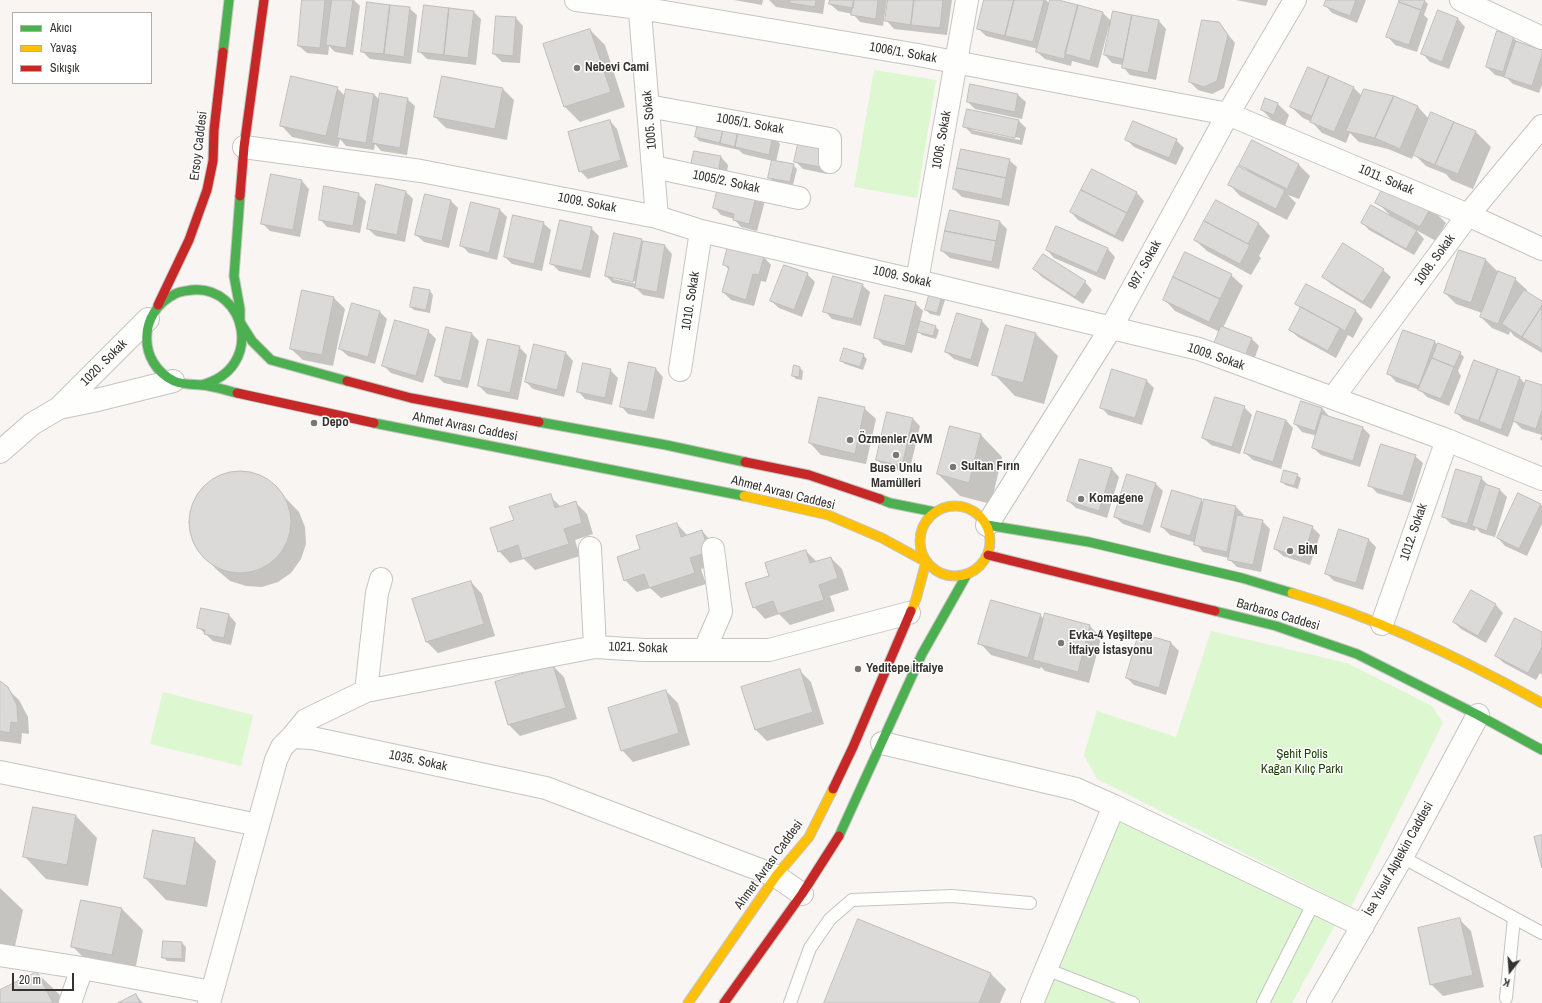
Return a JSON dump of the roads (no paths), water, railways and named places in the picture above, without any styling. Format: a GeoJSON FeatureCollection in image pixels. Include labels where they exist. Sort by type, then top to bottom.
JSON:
{"type":"FeatureCollection","features":[{"type":"Feature","properties":{"kind":"main road","name":"Ersoy Caddesi"},"geometry":{"type":"LineString","coordinates":[[152,314],[174,275],[187,246],[203,205],[212,171],[215,126],[229,0]]}},
{"type":"Feature","properties":{"kind":"main road"},"geometry":{"type":"LineString","coordinates":[[244,147],[264,0]]}},
{"type":"Feature","properties":{"kind":"main road","name":"Ahmet Avrası Caddesi"},"geometry":{"type":"LineString","coordinates":[[201,385],[213,382],[223,376],[232,367],[242,346],[243,334],[234,276],[244,147]]}},
{"type":"Feature","properties":{"kind":"main road","name":"Ahmet Avrası Caddesi"},"geometry":{"type":"LineString","coordinates":[[688,1003],[776,876],[809,837],[852,747],[916,599],[926,562],[882,538],[828,516],[784,504],[335,415],[201,385],[187,385],[173,380],[160,371],[150,357],[146,341],[148,324],[152,314],[164,300],[175,293],[188,289],[214,293],[225,300],[234,310],[252,341],[271,360],[411,398],[666,445],[809,475],[890,503],[935,512]]}},
{"type":"Feature","properties":{"kind":"main road"},"geometry":{"type":"LineString","coordinates":[[958,506],[970,509],[980,515],[987,525],[991,545],[983,564],[976,571],[966,576],[955,577],[944,575],[934,570],[926,562],[921,552],[920,541],[924,525],[935,512],[946,507],[958,506]]}},
{"type":"Feature","properties":{"kind":"main road","name":"Barbaros Caddesi"},"geometry":{"type":"LineString","coordinates":[[987,525],[1089,542],[1242,578],[1303,596],[1382,624],[1500,680],[1542,703]]}},
{"type":"Feature","properties":{"kind":"main road","name":"Barbaros Caddesi"},"geometry":{"type":"LineString","coordinates":[[988,555],[1276,626],[1357,654],[1478,715],[1542,750]]}},
{"type":"Feature","properties":{"kind":"main road"},"geometry":{"type":"LineString","coordinates":[[724,1003],[802,894],[840,834],[922,654],[966,576]]}},
{"type":"Feature","properties":{"kind":"street","name":"1006/1. Sokak"},"geometry":{"type":"LineString","coordinates":[[576,0],[640,4],[1228,114]]}},
{"type":"Feature","properties":{"kind":"street","name":"1006. Sokak"},"geometry":{"type":"LineString","coordinates":[[917,281],[967,0]]}},
{"type":"Feature","properties":{"kind":"street","name":"997. Sokak"},"geometry":{"type":"LineString","coordinates":[[987,525],[1111,328],[1228,114],[1295,0]]}},
{"type":"Feature","properties":{"kind":"street"},"geometry":{"type":"LineString","coordinates":[[1461,0],[1542,38]]}},
{"type":"Feature","properties":{"kind":"street","name":"1005. Sokak"},"geometry":{"type":"LineString","coordinates":[[640,4],[657,217]]}},
{"type":"Feature","properties":{"kind":"street","name":"1005/1. Sokak"},"geometry":{"type":"LineString","coordinates":[[648,106],[830,139],[830,162]]}},
{"type":"Feature","properties":{"kind":"street","name":"1011. Sokak"},"geometry":{"type":"LineString","coordinates":[[1228,114],[1468,215],[1542,249]]}},
{"type":"Feature","properties":{"kind":"street","name":"1008. Sokak"},"geometry":{"type":"LineString","coordinates":[[1333,398],[1468,215],[1542,126]]}},
{"type":"Feature","properties":{"kind":"street","name":"1009. Sokak"},"geometry":{"type":"LineString","coordinates":[[244,147],[421,171],[657,217],[702,231],[1199,349],[1447,440],[1542,479]]}},
{"type":"Feature","properties":{"kind":"street","name":"1005/2. Sokak"},"geometry":{"type":"LineString","coordinates":[[654,167],[799,198]]}},
{"type":"Feature","properties":{"kind":"street","name":"1010. Sokak"},"geometry":{"type":"LineString","coordinates":[[680,370],[702,231]]}},
{"type":"Feature","properties":{"kind":"street","name":"1020. Sokak"},"geometry":{"type":"LineString","coordinates":[[0,452],[32,424],[59,408],[152,314]]}},
{"type":"Feature","properties":{"kind":"street","name":"1020. Sokak"},"geometry":{"type":"LineString","coordinates":[[59,408],[93,401],[173,380]]}},
{"type":"Feature","properties":{"kind":"street","name":"1012. Sokak"},"geometry":{"type":"LineString","coordinates":[[1382,624],[1447,440]]}},
{"type":"Feature","properties":{"kind":"street"},"geometry":{"type":"LineString","coordinates":[[590,548],[594,647]]}},
{"type":"Feature","properties":{"kind":"street"},"geometry":{"type":"LineString","coordinates":[[705,649],[721,612],[713,549]]}},
{"type":"Feature","properties":{"kind":"street"},"geometry":{"type":"LineString","coordinates":[[366,691],[377,593],[381,579]]}},
{"type":"Feature","properties":{"kind":"street","name":"1021. Sokak"},"geometry":{"type":"LineString","coordinates":[[292,737],[306,720],[366,691],[594,647],[644,650],[769,650],[909,613]]}},
{"type":"Feature","properties":{"kind":"street","name":"İsa Yusuf Alptekin Caddesi"},"geometry":{"type":"LineString","coordinates":[[1318,1003],[1402,857],[1478,715]]}},
{"type":"Feature","properties":{"kind":"street"},"geometry":{"type":"LineString","coordinates":[[0,955],[82,968],[211,998],[276,760],[282,747],[292,737]]}},
{"type":"Feature","properties":{"kind":"street","name":"1035. Sokak"},"geometry":{"type":"LineString","coordinates":[[292,737],[312,738],[546,788],[776,876],[802,894]]}},
{"type":"Feature","properties":{"kind":"street"},"geometry":{"type":"LineString","coordinates":[[882,743],[1076,789],[1363,926]]}},
{"type":"Feature","properties":{"kind":"street"},"geometry":{"type":"LineString","coordinates":[[0,772],[258,825]]}},
{"type":"Feature","properties":{"kind":"street"},"geometry":{"type":"LineString","coordinates":[[1032,1003],[1114,806]]}},
{"type":"Feature","properties":{"kind":"street"},"geometry":{"type":"LineString","coordinates":[[70,1003],[82,968]]}},
{"type":"Feature","properties":{"kind":"lane"},"geometry":{"type":"LineString","coordinates":[[1402,857],[1542,933]]}},
{"type":"Feature","properties":{"kind":"lane"},"geometry":{"type":"LineString","coordinates":[[790,1003],[810,948],[830,919],[852,900],[952,896],[1030,903]]}},
{"type":"Feature","properties":{"kind":"lane"},"geometry":{"type":"LineString","coordinates":[[1263,1003],[1314,902]]}},
{"type":"Feature","properties":{"kind":"lane"},"geometry":{"type":"LineString","coordinates":[[1506,998],[1514,918]]}},
{"type":"Feature","properties":{"kind":"lane"},"geometry":{"type":"LineString","coordinates":[[1046,969],[1133,1003]]}},
{"type":"Feature","properties":{"kind":"place","name":"Nebevi Cami"},"geometry":{"type":"Point","coordinates":[577,68]}},
{"type":"Feature","properties":{"kind":"place","name":"Depo"},"geometry":{"type":"Point","coordinates":[314,423]}},
{"type":"Feature","properties":{"kind":"place","name":"Özmenler AVM"},"geometry":{"type":"Point","coordinates":[850,440]}},
{"type":"Feature","properties":{"kind":"place","name":"Buse Unlu Mamülleri"},"geometry":{"type":"Point","coordinates":[896,455]}},
{"type":"Feature","properties":{"kind":"place","name":"Sultan Fırın"},"geometry":{"type":"Point","coordinates":[953,467]}},
{"type":"Feature","properties":{"kind":"place","name":"Komagene"},"geometry":{"type":"Point","coordinates":[1081,499]}},
{"type":"Feature","properties":{"kind":"place","name":"BİM"},"geometry":{"type":"Point","coordinates":[1290,551]}},
{"type":"Feature","properties":{"kind":"place","name":"Evka-4 Yeşiltepe İtfaiye İstasyonu"},"geometry":{"type":"Point","coordinates":[1061,643]}},
{"type":"Feature","properties":{"kind":"place","name":"Yeditepe İtfaiye"},"geometry":{"type":"Point","coordinates":[858,669]}},
{"type":"Feature","properties":{"kind":"park label","name":"Şehit Polis Kağan Kılıç Parkı"},"geometry":{"type":"Point","coordinates":[1302,762]}}]}
